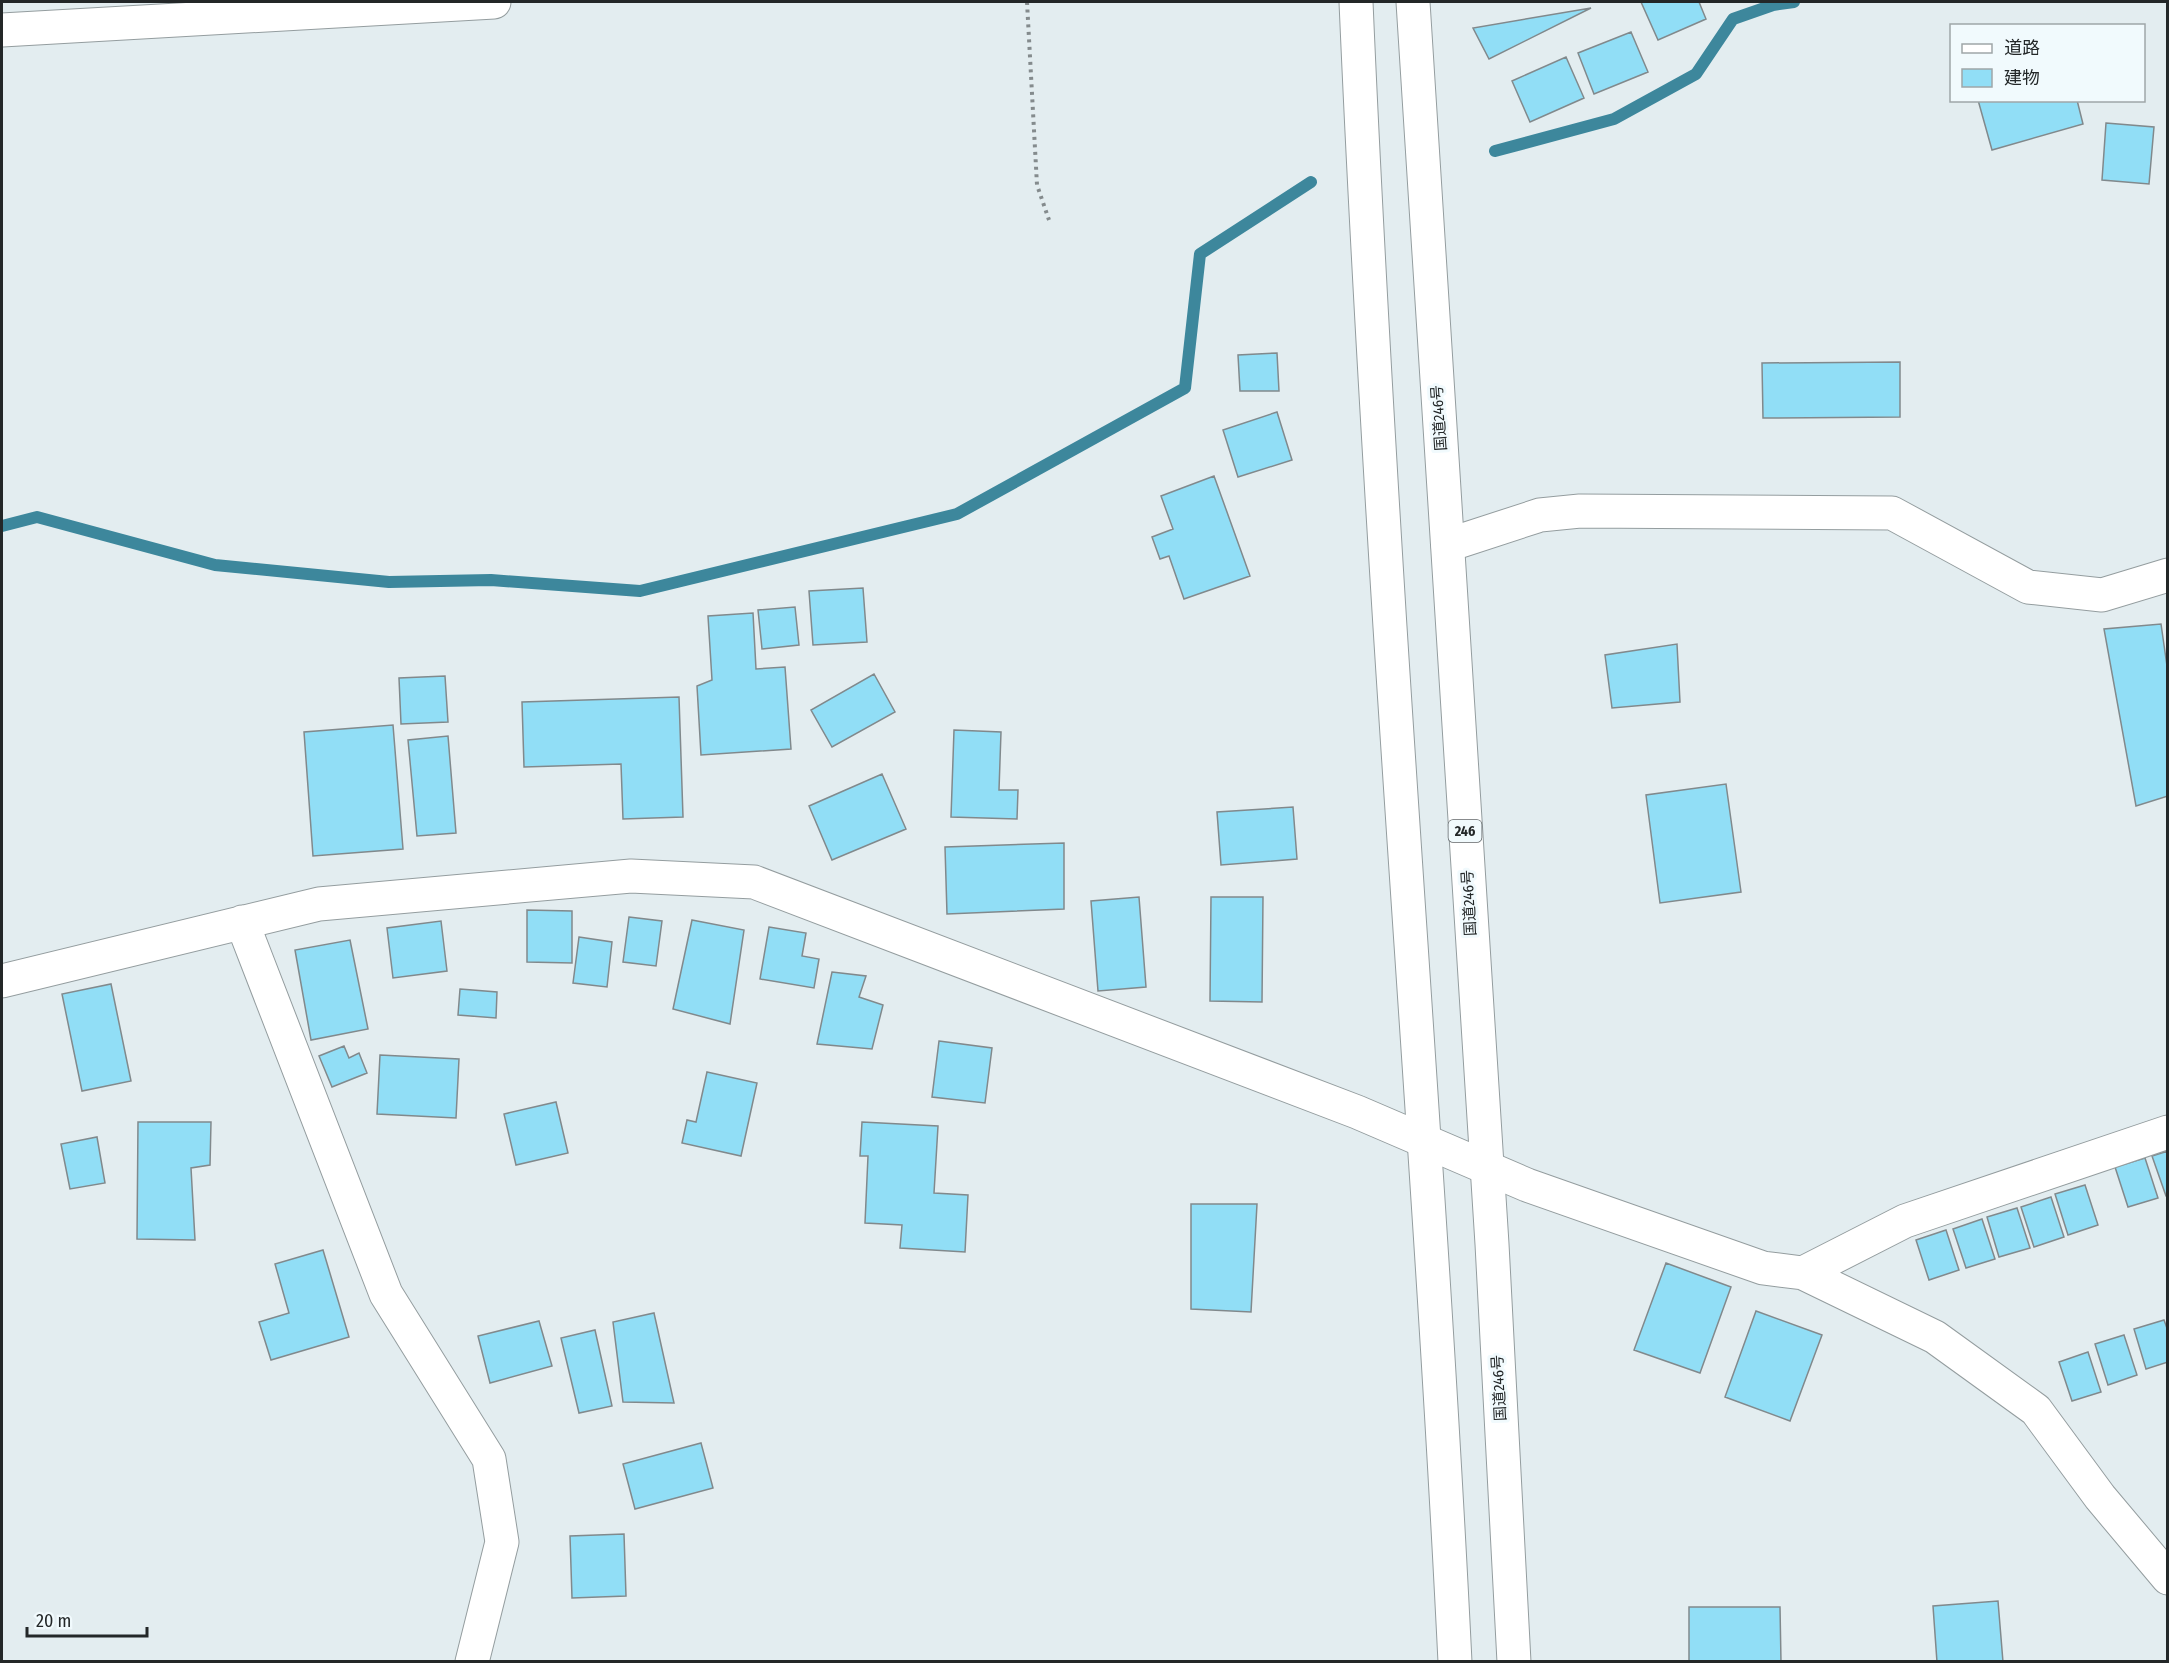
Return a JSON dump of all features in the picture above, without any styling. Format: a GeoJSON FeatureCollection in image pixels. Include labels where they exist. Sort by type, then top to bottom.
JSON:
{"type":"FeatureCollection","features":[{"type":"Feature","properties":{"kind":"main road"},"geometry":{"type":"LineString","coordinates":[[2,30],[494,2]]}},
{"type":"Feature","properties":{"kind":"main road"},"geometry":{"type":"LineString","coordinates":[[1356,2],[1389,614],[1425,1141],[1455,1662]]}},
{"type":"Feature","properties":{"kind":"main road","name":"国道246号"},"geometry":{"type":"LineString","coordinates":[[1413,2],[1492,1244],[1514,1662]]}},
{"type":"Feature","properties":{"kind":"main road"},"geometry":{"type":"LineString","coordinates":[[1448,545],[1540,515],[1580,511],[1892,513],[2028,587],[2102,595],[2168,575]]}},
{"type":"Feature","properties":{"kind":"main road"},"geometry":{"type":"LineString","coordinates":[[2,981],[320,904],[631,876],[753,882],[1348,1109],[1527,1185],[1763,1268],[1803,1273],[1935,1337],[2036,1410],[2100,1497],[2168,1578]]}},
{"type":"Feature","properties":{"kind":"main road"},"geometry":{"type":"LineString","coordinates":[[242,922],[386,1294],[489,1459],[502,1542],[472,1662]]}},
{"type":"Feature","properties":{"kind":"main road"},"geometry":{"type":"LineString","coordinates":[[1803,1273],[1905,1221],[2168,1132]]}},
{"type":"Feature","properties":{"kind":"path"},"geometry":{"type":"LineString","coordinates":[[1027,2],[1037,185],[1049,220]]}},
{"type":"Feature","properties":{"kind":"building"},"geometry":{"type":"Polygon","coordinates":[[[1641,2],[1699,2],[1706,19],[1658,40],[1641,2]]]}},
{"type":"Feature","properties":{"kind":"building"},"geometry":{"type":"Polygon","coordinates":[[[1591,8],[1489,59],[1473,28],[1591,8]]]}},
{"type":"Feature","properties":{"kind":"building"},"geometry":{"type":"Polygon","coordinates":[[[1631,32],[1648,72],[1594,94],[1578,53],[1631,32]]]}},
{"type":"Feature","properties":{"kind":"building"},"geometry":{"type":"Polygon","coordinates":[[[1566,57],[1584,98],[1530,122],[1512,81],[1566,57]]]}},
{"type":"Feature","properties":{"kind":"building"},"geometry":{"type":"Polygon","coordinates":[[[1979,102],[2078,102],[2083,124],[1992,150],[1979,102]]]}},
{"type":"Feature","properties":{"kind":"building"},"geometry":{"type":"Polygon","coordinates":[[[2106,123],[2154,127],[2149,184],[2102,180],[2106,123]]]}},
{"type":"Feature","properties":{"kind":"building"},"geometry":{"type":"Polygon","coordinates":[[[1277,353],[1279,391],[1240,391],[1238,355],[1277,353]]]}},
{"type":"Feature","properties":{"kind":"building"},"geometry":{"type":"Polygon","coordinates":[[[1900,362],[1900,417],[1763,418],[1762,363],[1900,362]]]}},
{"type":"Feature","properties":{"kind":"building"},"geometry":{"type":"Polygon","coordinates":[[[1277,412],[1292,460],[1238,477],[1223,430],[1277,412]]]}},
{"type":"Feature","properties":{"kind":"building"},"geometry":{"type":"Polygon","coordinates":[[[1214,476],[1250,576],[1184,599],[1169,556],[1160,559],[1152,537],[1173,529],[1161,496],[1214,476]]]}},
{"type":"Feature","properties":{"kind":"building"},"geometry":{"type":"Polygon","coordinates":[[[863,588],[867,642],[813,645],[809,591],[863,588]]]}},
{"type":"Feature","properties":{"kind":"building"},"geometry":{"type":"Polygon","coordinates":[[[795,607],[799,645],[762,649],[758,610],[795,607]]]}},
{"type":"Feature","properties":{"kind":"building"},"geometry":{"type":"Polygon","coordinates":[[[753,613],[756,669],[785,667],[791,749],[701,755],[697,686],[712,680],[708,616],[753,613]]]}},
{"type":"Feature","properties":{"kind":"building"},"geometry":{"type":"Polygon","coordinates":[[[2161,624],[2168,673],[2168,796],[2136,806],[2104,629],[2161,624]]]}},
{"type":"Feature","properties":{"kind":"building"},"geometry":{"type":"Polygon","coordinates":[[[1677,644],[1680,702],[1612,708],[1605,655],[1677,644]]]}},
{"type":"Feature","properties":{"kind":"building"},"geometry":{"type":"Polygon","coordinates":[[[874,674],[895,712],[832,747],[811,710],[874,674]]]}},
{"type":"Feature","properties":{"kind":"building"},"geometry":{"type":"Polygon","coordinates":[[[445,676],[448,722],[401,724],[399,678],[445,676]]]}},
{"type":"Feature","properties":{"kind":"building"},"geometry":{"type":"Polygon","coordinates":[[[679,697],[683,817],[623,819],[621,764],[524,767],[522,702],[679,697]]]}},
{"type":"Feature","properties":{"kind":"building"},"geometry":{"type":"Polygon","coordinates":[[[393,725],[403,849],[313,856],[304,732],[393,725]]]}},
{"type":"Feature","properties":{"kind":"building"},"geometry":{"type":"Polygon","coordinates":[[[954,730],[1001,732],[999,790],[1018,790],[1017,819],[951,817],[954,730]]]}},
{"type":"Feature","properties":{"kind":"building"},"geometry":{"type":"Polygon","coordinates":[[[448,736],[456,833],[417,836],[408,740],[448,736]]]}},
{"type":"Feature","properties":{"kind":"building"},"geometry":{"type":"Polygon","coordinates":[[[882,774],[906,829],[832,860],[809,806],[882,774]]]}},
{"type":"Feature","properties":{"kind":"building"},"geometry":{"type":"Polygon","coordinates":[[[1726,784],[1741,892],[1660,903],[1646,795],[1726,784]]]}},
{"type":"Feature","properties":{"kind":"building"},"geometry":{"type":"Polygon","coordinates":[[[1293,807],[1297,859],[1221,865],[1217,812],[1293,807]]]}},
{"type":"Feature","properties":{"kind":"building"},"geometry":{"type":"Polygon","coordinates":[[[1064,843],[1064,909],[947,914],[945,847],[1064,843]]]}},
{"type":"Feature","properties":{"kind":"building"},"geometry":{"type":"Polygon","coordinates":[[[1139,897],[1146,987],[1098,991],[1091,901],[1139,897]]]}},
{"type":"Feature","properties":{"kind":"building"},"geometry":{"type":"Polygon","coordinates":[[[1211,897],[1263,897],[1262,1002],[1210,1001],[1211,897]]]}},
{"type":"Feature","properties":{"kind":"building"},"geometry":{"type":"Polygon","coordinates":[[[527,910],[572,911],[572,963],[527,962],[527,910]]]}},
{"type":"Feature","properties":{"kind":"building"},"geometry":{"type":"Polygon","coordinates":[[[629,917],[662,921],[656,966],[623,962],[629,917]]]}},
{"type":"Feature","properties":{"kind":"building"},"geometry":{"type":"Polygon","coordinates":[[[692,920],[744,930],[730,1024],[673,1009],[692,920]]]}},
{"type":"Feature","properties":{"kind":"building"},"geometry":{"type":"Polygon","coordinates":[[[441,921],[447,971],[393,978],[387,928],[441,921]]]}},
{"type":"Feature","properties":{"kind":"building"},"geometry":{"type":"Polygon","coordinates":[[[769,927],[806,933],[802,956],[819,959],[814,988],[760,979],[769,927]]]}},
{"type":"Feature","properties":{"kind":"building"},"geometry":{"type":"Polygon","coordinates":[[[579,937],[612,942],[607,987],[573,983],[579,937]]]}},
{"type":"Feature","properties":{"kind":"building"},"geometry":{"type":"Polygon","coordinates":[[[350,940],[368,1029],[311,1040],[295,950],[350,940]]]}},
{"type":"Feature","properties":{"kind":"building"},"geometry":{"type":"Polygon","coordinates":[[[832,972],[866,976],[859,997],[883,1005],[872,1049],[817,1044],[832,972]]]}},
{"type":"Feature","properties":{"kind":"building"},"geometry":{"type":"Polygon","coordinates":[[[111,984],[131,1081],[82,1091],[62,994],[111,984]]]}},
{"type":"Feature","properties":{"kind":"building"},"geometry":{"type":"Polygon","coordinates":[[[460,989],[497,992],[496,1018],[458,1015],[460,989]]]}},
{"type":"Feature","properties":{"kind":"building"},"geometry":{"type":"Polygon","coordinates":[[[939,1041],[992,1048],[985,1103],[932,1097],[939,1041]]]}},
{"type":"Feature","properties":{"kind":"building"},"geometry":{"type":"Polygon","coordinates":[[[344,1046],[349,1058],[359,1053],[367,1073],[332,1087],[319,1056],[344,1046]]]}},
{"type":"Feature","properties":{"kind":"building"},"geometry":{"type":"Polygon","coordinates":[[[380,1055],[459,1059],[456,1118],[377,1114],[380,1055]]]}},
{"type":"Feature","properties":{"kind":"building"},"geometry":{"type":"Polygon","coordinates":[[[707,1072],[757,1083],[741,1156],[682,1143],[687,1120],[696,1122],[707,1072]]]}},
{"type":"Feature","properties":{"kind":"building"},"geometry":{"type":"Polygon","coordinates":[[[556,1102],[568,1153],[516,1165],[504,1114],[556,1102]]]}},
{"type":"Feature","properties":{"kind":"building"},"geometry":{"type":"Polygon","coordinates":[[[138,1122],[211,1122],[210,1165],[191,1168],[195,1240],[137,1239],[138,1122]]]}},
{"type":"Feature","properties":{"kind":"building"},"geometry":{"type":"Polygon","coordinates":[[[862,1122],[938,1126],[934,1193],[968,1195],[965,1252],[900,1248],[902,1225],[865,1223],[868,1156],[860,1156],[862,1122]]]}},
{"type":"Feature","properties":{"kind":"building"},"geometry":{"type":"Polygon","coordinates":[[[97,1137],[105,1183],[70,1189],[61,1144],[97,1137]]]}},
{"type":"Feature","properties":{"kind":"building"},"geometry":{"type":"Polygon","coordinates":[[[2168,1151],[2168,1196],[2166,1196],[2152,1156],[2168,1151]]]}},
{"type":"Feature","properties":{"kind":"building"},"geometry":{"type":"Polygon","coordinates":[[[2145,1158],[2158,1198],[2128,1207],[2115,1167],[2145,1158]]]}},
{"type":"Feature","properties":{"kind":"building"},"geometry":{"type":"Polygon","coordinates":[[[2085,1185],[2098,1225],[2068,1235],[2055,1194],[2085,1185]]]}},
{"type":"Feature","properties":{"kind":"building"},"geometry":{"type":"Polygon","coordinates":[[[2051,1197],[2064,1237],[2034,1247],[2021,1207],[2051,1197]]]}},
{"type":"Feature","properties":{"kind":"building"},"geometry":{"type":"Polygon","coordinates":[[[1191,1204],[1257,1204],[1251,1312],[1191,1309],[1191,1204]]]}},
{"type":"Feature","properties":{"kind":"building"},"geometry":{"type":"Polygon","coordinates":[[[2017,1208],[2030,1248],[1999,1257],[1987,1217],[2017,1208]]]}},
{"type":"Feature","properties":{"kind":"building"},"geometry":{"type":"Polygon","coordinates":[[[1982,1219],[1995,1259],[1966,1268],[1953,1229],[1982,1219]]]}},
{"type":"Feature","properties":{"kind":"building"},"geometry":{"type":"Polygon","coordinates":[[[1946,1230],[1959,1270],[1929,1280],[1916,1240],[1946,1230]]]}},
{"type":"Feature","properties":{"kind":"building"},"geometry":{"type":"Polygon","coordinates":[[[323,1250],[349,1337],[271,1360],[259,1322],[289,1313],[275,1264],[323,1250]]]}},
{"type":"Feature","properties":{"kind":"building"},"geometry":{"type":"Polygon","coordinates":[[[1666,1263],[1731,1287],[1700,1373],[1634,1350],[1666,1263]]]}},
{"type":"Feature","properties":{"kind":"building"},"geometry":{"type":"Polygon","coordinates":[[[1756,1311],[1822,1335],[1790,1421],[1725,1397],[1756,1311]]]}},
{"type":"Feature","properties":{"kind":"building"},"geometry":{"type":"Polygon","coordinates":[[[654,1313],[674,1403],[623,1402],[613,1322],[654,1313]]]}},
{"type":"Feature","properties":{"kind":"building"},"geometry":{"type":"Polygon","coordinates":[[[2164,1320],[2168,1331],[2168,1362],[2146,1369],[2134,1329],[2164,1320]]]}},
{"type":"Feature","properties":{"kind":"building"},"geometry":{"type":"Polygon","coordinates":[[[539,1321],[552,1366],[490,1383],[478,1336],[539,1321]]]}},
{"type":"Feature","properties":{"kind":"building"},"geometry":{"type":"Polygon","coordinates":[[[595,1330],[612,1406],[579,1413],[561,1338],[595,1330]]]}},
{"type":"Feature","properties":{"kind":"building"},"geometry":{"type":"Polygon","coordinates":[[[2124,1335],[2137,1375],[2108,1385],[2095,1344],[2124,1335]]]}},
{"type":"Feature","properties":{"kind":"building"},"geometry":{"type":"Polygon","coordinates":[[[2088,1352],[2101,1392],[2072,1401],[2059,1362],[2088,1352]]]}},
{"type":"Feature","properties":{"kind":"building"},"geometry":{"type":"Polygon","coordinates":[[[701,1443],[713,1488],[635,1509],[623,1464],[701,1443]]]}},
{"type":"Feature","properties":{"kind":"building"},"geometry":{"type":"Polygon","coordinates":[[[624,1534],[626,1596],[572,1598],[570,1536],[624,1534]]]}},
{"type":"Feature","properties":{"kind":"building"},"geometry":{"type":"Polygon","coordinates":[[[1998,1601],[2003,1662],[1937,1662],[1933,1606],[1998,1601]]]}},
{"type":"Feature","properties":{"kind":"building"},"geometry":{"type":"Polygon","coordinates":[[[1689,1607],[1780,1607],[1781,1662],[1689,1662],[1689,1607]]]}},
{"type":"Feature","properties":{"kind":"waterway"},"geometry":{"type":"LineString","coordinates":[[1495,151],[1614,119],[1696,74],[1733,19],[1773,5],[1794,2]]}},
{"type":"Feature","properties":{"kind":"waterway"},"geometry":{"type":"LineString","coordinates":[[2,526],[37,517],[215,565],[389,582],[491,580],[640,591],[957,514],[1185,388],[1200,254],[1311,182]]}}]}
